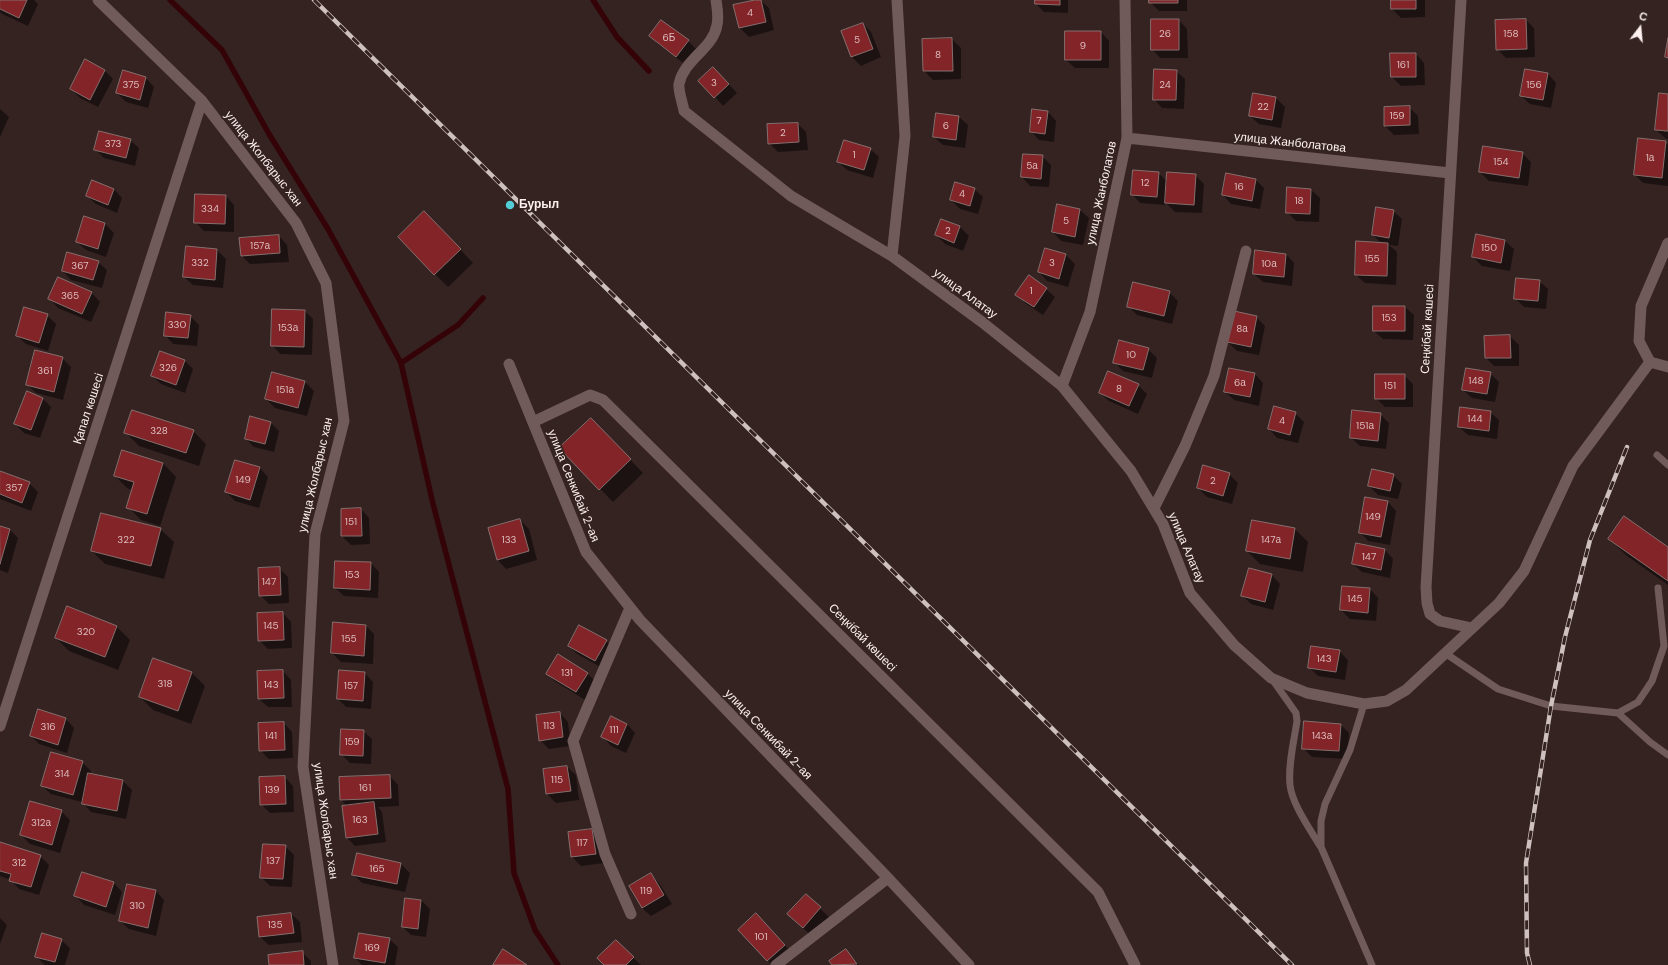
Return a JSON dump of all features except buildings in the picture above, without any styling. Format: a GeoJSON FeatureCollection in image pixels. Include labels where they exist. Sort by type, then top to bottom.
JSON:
{"type":"FeatureCollection","features":[{"type":"Feature","properties":{"kind":"street","name":"улица Жолбарыс хан"},"geometry":{"type":"LineString","coordinates":[[98,0],[202,101],[296,223],[326,283],[344,421],[315,534],[302,767],[333,965]]}},
{"type":"Feature","properties":{"kind":"street","name":"улица Алатау"},"geometry":{"type":"LineString","coordinates":[[716,0],[718,12],[717,25],[713,38],[687,65],[679,85],[684,111],[790,196],[892,256],[982,322],[1062,386],[1130,471],[1154,508],[1163,524],[1190,593],[1234,645],[1271,678],[1307,693],[1364,704],[1387,701],[1406,690],[1499,603],[1524,571],[1573,466],[1650,362]]}},
{"type":"Feature","properties":{"kind":"street"},"geometry":{"type":"LineString","coordinates":[[892,256],[905,136],[897,0]]}},
{"type":"Feature","properties":{"kind":"street","name":"улица Жанболатов"},"geometry":{"type":"LineString","coordinates":[[1062,386],[1090,312],[1127,138],[1125,0]]}},
{"type":"Feature","properties":{"kind":"street","name":"Сеңкібай көшесі"},"geometry":{"type":"LineString","coordinates":[[1461,0],[1426,587],[1427,603],[1430,614],[1440,621],[1472,628]]}},
{"type":"Feature","properties":{"kind":"street","name":"Қапал көшесі"},"geometry":{"type":"LineString","coordinates":[[0,726],[202,101]]}},
{"type":"Feature","properties":{"kind":"street","name":"улица Жанболатова"},"geometry":{"type":"LineString","coordinates":[[1127,138],[1450,174]]}},
{"type":"Feature","properties":{"kind":"street"},"geometry":{"type":"LineString","coordinates":[[1668,243],[1641,306],[1639,341],[1650,362],[1668,367]]}},
{"type":"Feature","properties":{"kind":"street"},"geometry":{"type":"LineString","coordinates":[[1154,508],[1185,446],[1214,376],[1246,251]]}},
{"type":"Feature","properties":{"kind":"street","name":"улица Сенкибай 2-ая"},"geometry":{"type":"LineString","coordinates":[[510,364],[586,552],[640,620],[888,878],[969,965]]}},
{"type":"Feature","properties":{"kind":"street","name":"Сеңкібай көшесі"},"geometry":{"type":"LineString","coordinates":[[533,422],[590,396],[603,400],[1098,892],[1135,965]]}},
{"type":"Feature","properties":{"kind":"street"},"geometry":{"type":"LineString","coordinates":[[630,608],[573,741],[605,854],[631,914]]}},
{"type":"Feature","properties":{"kind":"street"},"geometry":{"type":"LineString","coordinates":[[776,965],[888,878]]}},
{"type":"Feature","properties":{"kind":"lane"},"geometry":{"type":"LineString","coordinates":[[1657,455],[1668,465]]}},
{"type":"Feature","properties":{"kind":"lane"},"geometry":{"type":"LineString","coordinates":[[1445,653],[1498,689],[1551,706],[1618,713],[1638,702],[1652,681],[1664,646],[1658,588]]}},
{"type":"Feature","properties":{"kind":"lane"},"geometry":{"type":"LineString","coordinates":[[1271,678],[1296,713],[1297,720],[1290,773],[1290,786],[1295,800],[1321,847],[1372,965]]}},
{"type":"Feature","properties":{"kind":"lane"},"geometry":{"type":"LineString","coordinates":[[1321,847],[1321,821],[1325,804],[1350,750],[1364,704]]}},
{"type":"Feature","properties":{"kind":"lane"},"geometry":{"type":"LineString","coordinates":[[1618,713],[1650,742],[1668,754]]}},
{"type":"Feature","properties":{"kind":"waterway"},"geometry":{"type":"LineString","coordinates":[[170,0],[222,50],[269,134],[328,229],[401,363],[433,504],[508,789],[514,873],[535,930],[558,965]]}},
{"type":"Feature","properties":{"kind":"waterway"},"geometry":{"type":"LineString","coordinates":[[593,0],[617,37],[649,71]]}},
{"type":"Feature","properties":{"kind":"waterway"},"geometry":{"type":"LineString","coordinates":[[401,363],[458,325],[483,298]]}},
{"type":"Feature","properties":{"kind":"railway"},"geometry":{"type":"LineString","coordinates":[[314,0],[1292,965]]}},
{"type":"Feature","properties":{"kind":"railway"},"geometry":{"type":"LineString","coordinates":[[1530,965],[1527,953],[1526,863],[1551,706],[1565,637],[1590,540],[1627,447]]}},
{"type":"Feature","properties":{"kind":"place","name":"Бурыл"},"geometry":{"type":"Point","coordinates":[510,205]}}]}
